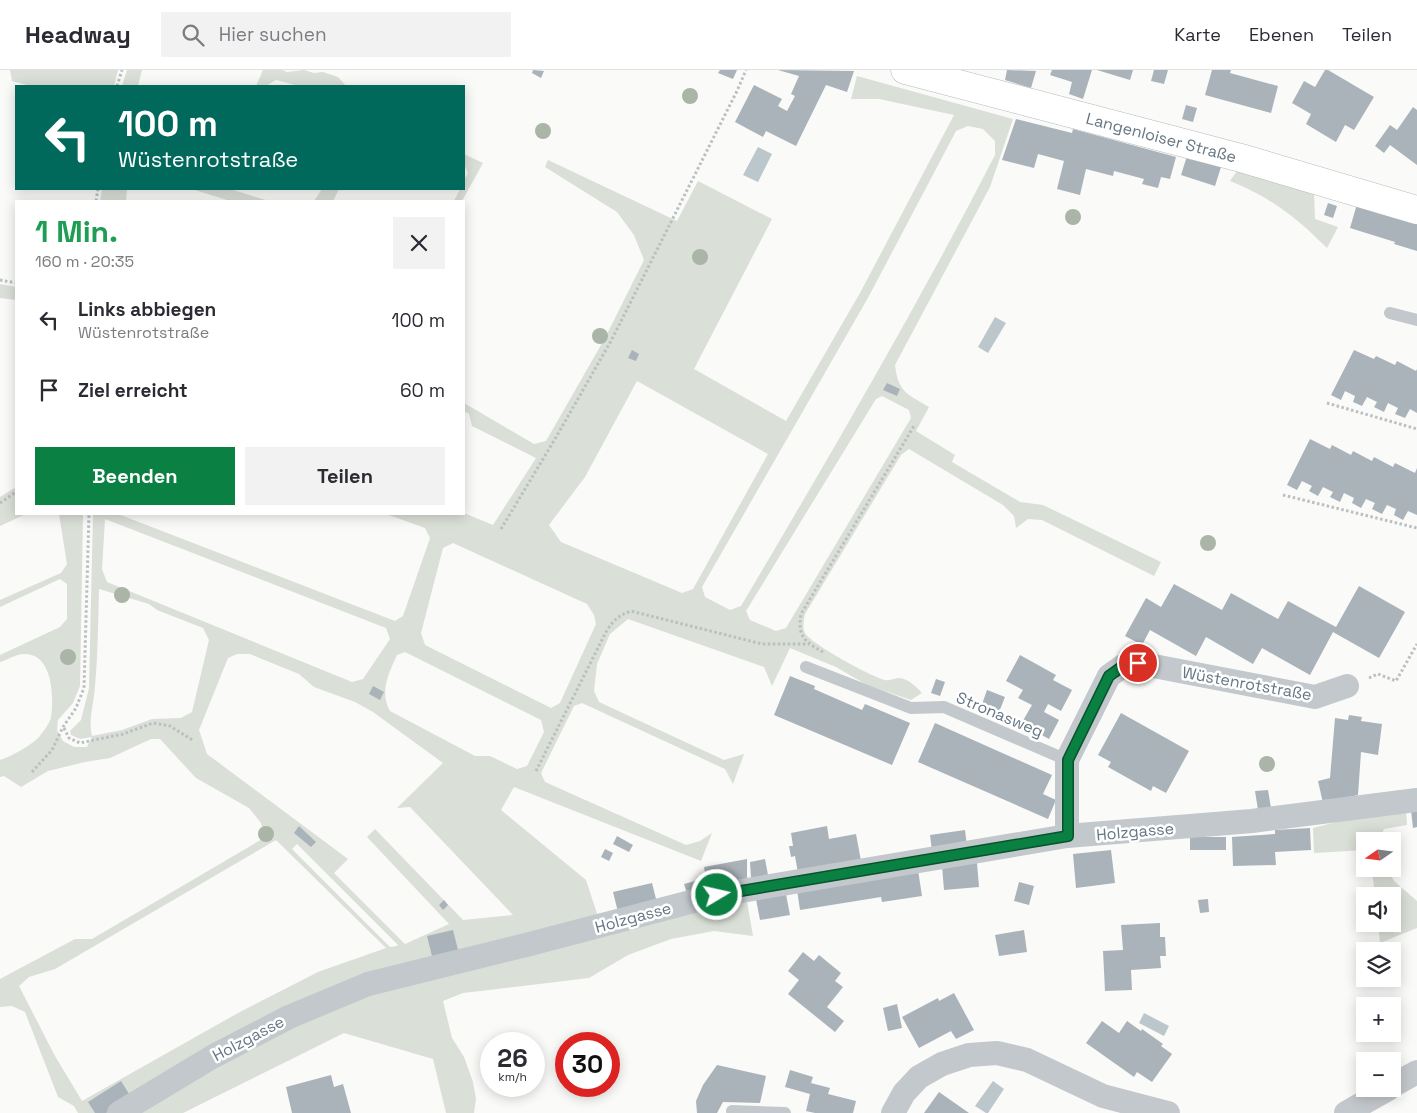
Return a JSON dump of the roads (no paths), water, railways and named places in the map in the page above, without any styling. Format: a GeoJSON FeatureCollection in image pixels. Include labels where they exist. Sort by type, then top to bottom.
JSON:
{"type":"FeatureCollection","features":[{"type":"Feature","properties":{"kind":"street","name":"Langenloiser Straße"},"geometry":{"type":"LineString","coordinates":[[905,70],[1241,158],[1417,210]]}},
{"type":"Feature","properties":{"kind":"street","name":"Wüstenrotstraße"},"geometry":{"type":"LineString","coordinates":[[1068,836],[1068,760],[1109,676],[1123,666],[1138,663],[1315,697],[1347,686]]}},
{"type":"Feature","properties":{"kind":"street","name":"Holzgasse"},"geometry":{"type":"LineString","coordinates":[[119,1113],[212,1057],[289,1016],[368,984],[526,946],[717,895],[1068,836],[1252,822],[1417,800]]}},
{"type":"Feature","properties":{"kind":"street"},"geometry":{"type":"LineString","coordinates":[[893,1113],[904,1093],[919,1077],[942,1064],[969,1055],[997,1052],[1027,1060],[1103,1096],[1168,1113]]}},
{"type":"Feature","properties":{"kind":"street"},"geometry":{"type":"LineString","coordinates":[[1401,1081],[1417,1072]]}},
{"type":"Feature","properties":{"kind":"street"},"geometry":{"type":"LineString","coordinates":[[1346,1113],[1374,1097]]}},
{"type":"Feature","properties":{"kind":"lane"},"geometry":{"type":"LineString","coordinates":[[1390,313],[1417,320]]}},
{"type":"Feature","properties":{"kind":"lane","name":"Stronasweg"},"geometry":{"type":"LineString","coordinates":[[806,667],[911,708],[944,707],[1068,760]]}},
{"type":"Feature","properties":{"kind":"lane"},"geometry":{"type":"LineString","coordinates":[[732,1111],[785,1113]]}}]}
